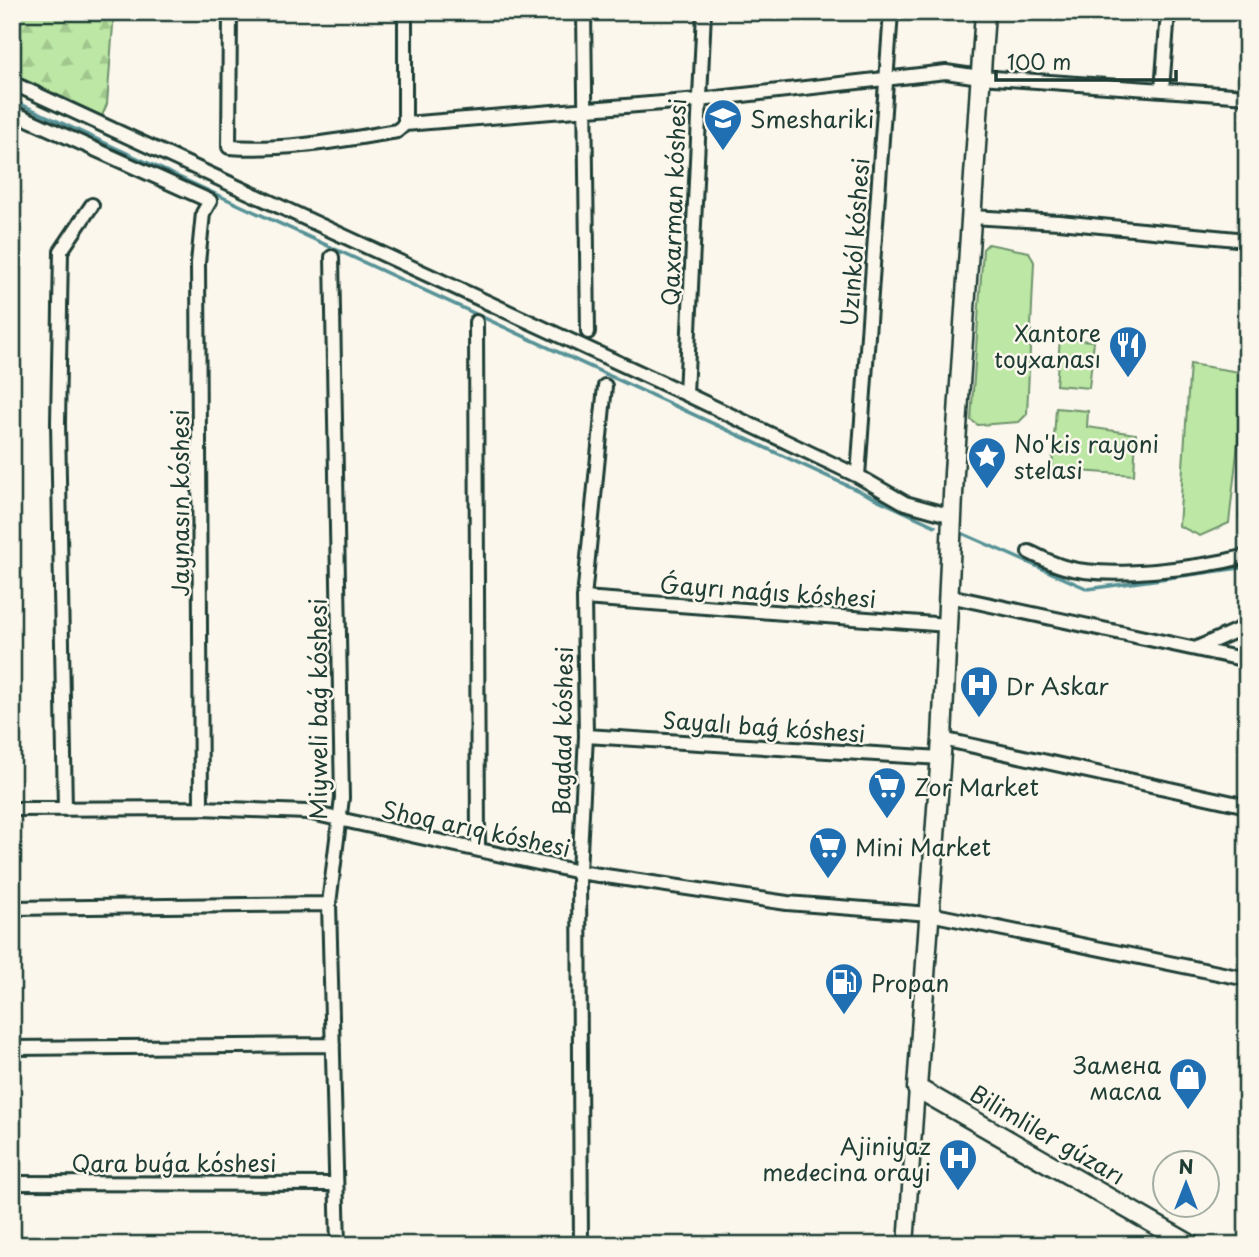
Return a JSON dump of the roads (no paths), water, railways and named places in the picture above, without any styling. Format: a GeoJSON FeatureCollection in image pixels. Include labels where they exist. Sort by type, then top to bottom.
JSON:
{"type":"FeatureCollection","features":[{"type":"Feature","properties":{"kind":"main road"},"geometry":{"type":"LineString","coordinates":[[917,1088],[941,758],[952,516],[985,12]]}},
{"type":"Feature","properties":{"kind":"main road","name":"Bilimliler gúzarı"},"geometry":{"type":"LineString","coordinates":[[917,1088],[1191,1245]]}},
{"type":"Feature","properties":{"kind":"street"},"geometry":{"type":"LineString","coordinates":[[230,12],[229,146],[266,149],[326,143],[397,131],[405,124],[699,100],[946,72],[981,77],[1247,96]]}},
{"type":"Feature","properties":{"kind":"street"},"geometry":{"type":"LineString","coordinates":[[405,12],[405,124]]}},
{"type":"Feature","properties":{"kind":"street"},"geometry":{"type":"LineString","coordinates":[[584,12],[588,332]]}},
{"type":"Feature","properties":{"kind":"street","name":"Qaxarman kóshesi"},"geometry":{"type":"LineString","coordinates":[[686,394],[704,12]]}},
{"type":"Feature","properties":{"kind":"street","name":"Uzınkól kóshesi"},"geometry":{"type":"LineString","coordinates":[[858,475],[891,12]]}},
{"type":"Feature","properties":{"kind":"street"},"geometry":{"type":"LineString","coordinates":[[1162,90],[1168,12]]}},
{"type":"Feature","properties":{"kind":"street"},"geometry":{"type":"LineString","coordinates":[[12,83],[686,394],[858,475],[905,503],[952,516]]}},
{"type":"Feature","properties":{"kind":"street","name":"Jaynasın kóshesi"},"geometry":{"type":"LineString","coordinates":[[12,112],[210,201],[203,214],[198,263],[201,808]]}},
{"type":"Feature","properties":{"kind":"street"},"geometry":{"type":"LineString","coordinates":[[65,809],[58,423],[61,251],[92,205]]}},
{"type":"Feature","properties":{"kind":"street"},"geometry":{"type":"LineString","coordinates":[[971,217],[1247,240]]}},
{"type":"Feature","properties":{"kind":"street","name":"Miyweli baǵ kóshesi"},"geometry":{"type":"LineString","coordinates":[[332,257],[340,820],[332,861],[329,904],[338,1245]]}},
{"type":"Feature","properties":{"kind":"street"},"geometry":{"type":"LineString","coordinates":[[476,322],[478,849]]}},
{"type":"Feature","properties":{"kind":"street","name":"Bagdad kóshesi"},"geometry":{"type":"LineString","coordinates":[[581,1245],[579,872],[586,736],[584,598],[605,386]]}},
{"type":"Feature","properties":{"kind":"street"},"geometry":{"type":"LineString","coordinates":[[1029,552],[1063,567],[1099,573],[1222,562],[1247,556]]}},
{"type":"Feature","properties":{"kind":"street"},"geometry":{"type":"LineString","coordinates":[[949,596],[1247,660]]}},
{"type":"Feature","properties":{"kind":"street","name":"Ǵayrı naǵıs kóshesi"},"geometry":{"type":"LineString","coordinates":[[584,598],[948,625]]}},
{"type":"Feature","properties":{"kind":"street"},"geometry":{"type":"LineString","coordinates":[[1197,648],[1247,626]]}},
{"type":"Feature","properties":{"kind":"street","name":"Sayalı baǵ kóshesi"},"geometry":{"type":"LineString","coordinates":[[586,736],[941,758]]}},
{"type":"Feature","properties":{"kind":"street"},"geometry":{"type":"LineString","coordinates":[[942,739],[1247,806]]}},
{"type":"Feature","properties":{"kind":"street","name":"Shoq arıq kóshesi"},"geometry":{"type":"LineString","coordinates":[[12,809],[201,808],[307,812],[579,872],[787,903],[930,914],[1247,979]]}},
{"type":"Feature","properties":{"kind":"street"},"geometry":{"type":"LineString","coordinates":[[12,908],[329,904]]}},
{"type":"Feature","properties":{"kind":"street"},"geometry":{"type":"LineString","coordinates":[[12,1048],[333,1045]]}},
{"type":"Feature","properties":{"kind":"street"},"geometry":{"type":"LineString","coordinates":[[906,1245],[917,1088]]}},
{"type":"Feature","properties":{"kind":"street","name":"Qara buǵa kóshesi"},"geometry":{"type":"LineString","coordinates":[[12,1183],[336,1184]]}},
{"type":"Feature","properties":{"kind":"waterway"},"geometry":{"type":"LineString","coordinates":[[12,100],[935,526]]}},
{"type":"Feature","properties":{"kind":"waterway"},"geometry":{"type":"LineString","coordinates":[[957,531],[1088,589],[1247,567]]}},
{"type":"Feature","properties":{"kind":"place","name":"Smeshariki"},"geometry":{"type":"Point","coordinates":[723,152]}},
{"type":"Feature","properties":{"kind":"place","name":"Xantore toyxanası"},"geometry":{"type":"Point","coordinates":[1128,379]}},
{"type":"Feature","properties":{"kind":"place","name":"No'kis rayoni stelasi"},"geometry":{"type":"Point","coordinates":[987,490]}},
{"type":"Feature","properties":{"kind":"place","name":"Dr Askar"},"geometry":{"type":"Point","coordinates":[979,719]}},
{"type":"Feature","properties":{"kind":"place","name":"Zor Market"},"geometry":{"type":"Point","coordinates":[887,820]}},
{"type":"Feature","properties":{"kind":"place","name":"Mini Market"},"geometry":{"type":"Point","coordinates":[828,880]}},
{"type":"Feature","properties":{"kind":"place","name":"Propan"},"geometry":{"type":"Point","coordinates":[844,1016]}},
{"type":"Feature","properties":{"kind":"place","name":"Замена масла"},"geometry":{"type":"Point","coordinates":[1188,1111]}},
{"type":"Feature","properties":{"kind":"place","name":"Ajiniyaz medecina orayi"},"geometry":{"type":"Point","coordinates":[958,1192]}}]}
